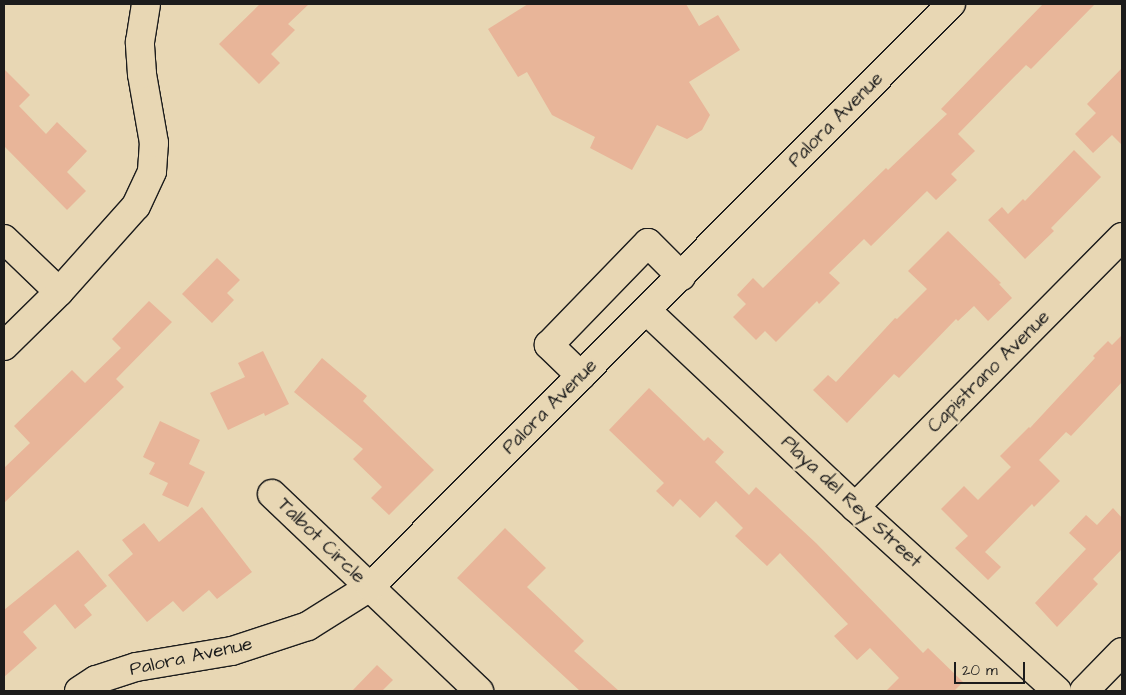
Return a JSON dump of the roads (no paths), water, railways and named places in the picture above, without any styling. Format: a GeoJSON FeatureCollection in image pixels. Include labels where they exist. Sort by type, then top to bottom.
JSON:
{"type":"FeatureCollection","features":[{"type":"Feature","properties":{"kind":"street"},"geometry":{"type":"LineString","coordinates":[[4,346],[59,292],[136,206],[152,171],[154,143],[142,74],[140,42],[146,4]]}},
{"type":"Feature","properties":{"kind":"street","name":"Palora Avenue"},"geometry":{"type":"LineString","coordinates":[[79,691],[96,680],[136,667],[232,651],[308,626],[370,587],[951,4]]}},
{"type":"Feature","properties":{"kind":"street","name":"Capistrano Avenue"},"geometry":{"type":"LineString","coordinates":[[855,507],[1122,237]]}},
{"type":"Feature","properties":{"kind":"street"},"geometry":{"type":"LineString","coordinates":[[4,239],[59,292]]}},
{"type":"Feature","properties":{"kind":"street"},"geometry":{"type":"LineString","coordinates":[[582,376],[549,345],[648,243],[681,276]]}},
{"type":"Feature","properties":{"kind":"street","name":"Playa del Rey Street"},"geometry":{"type":"LineString","coordinates":[[647,311],[855,507],[1057,691]]}},
{"type":"Feature","properties":{"kind":"street","name":"Talbot Circle"},"geometry":{"type":"LineString","coordinates":[[272,494],[479,691]]}},
{"type":"Feature","properties":{"kind":"street"},"geometry":{"type":"LineString","coordinates":[[1084,691],[1122,652]]}}]}
